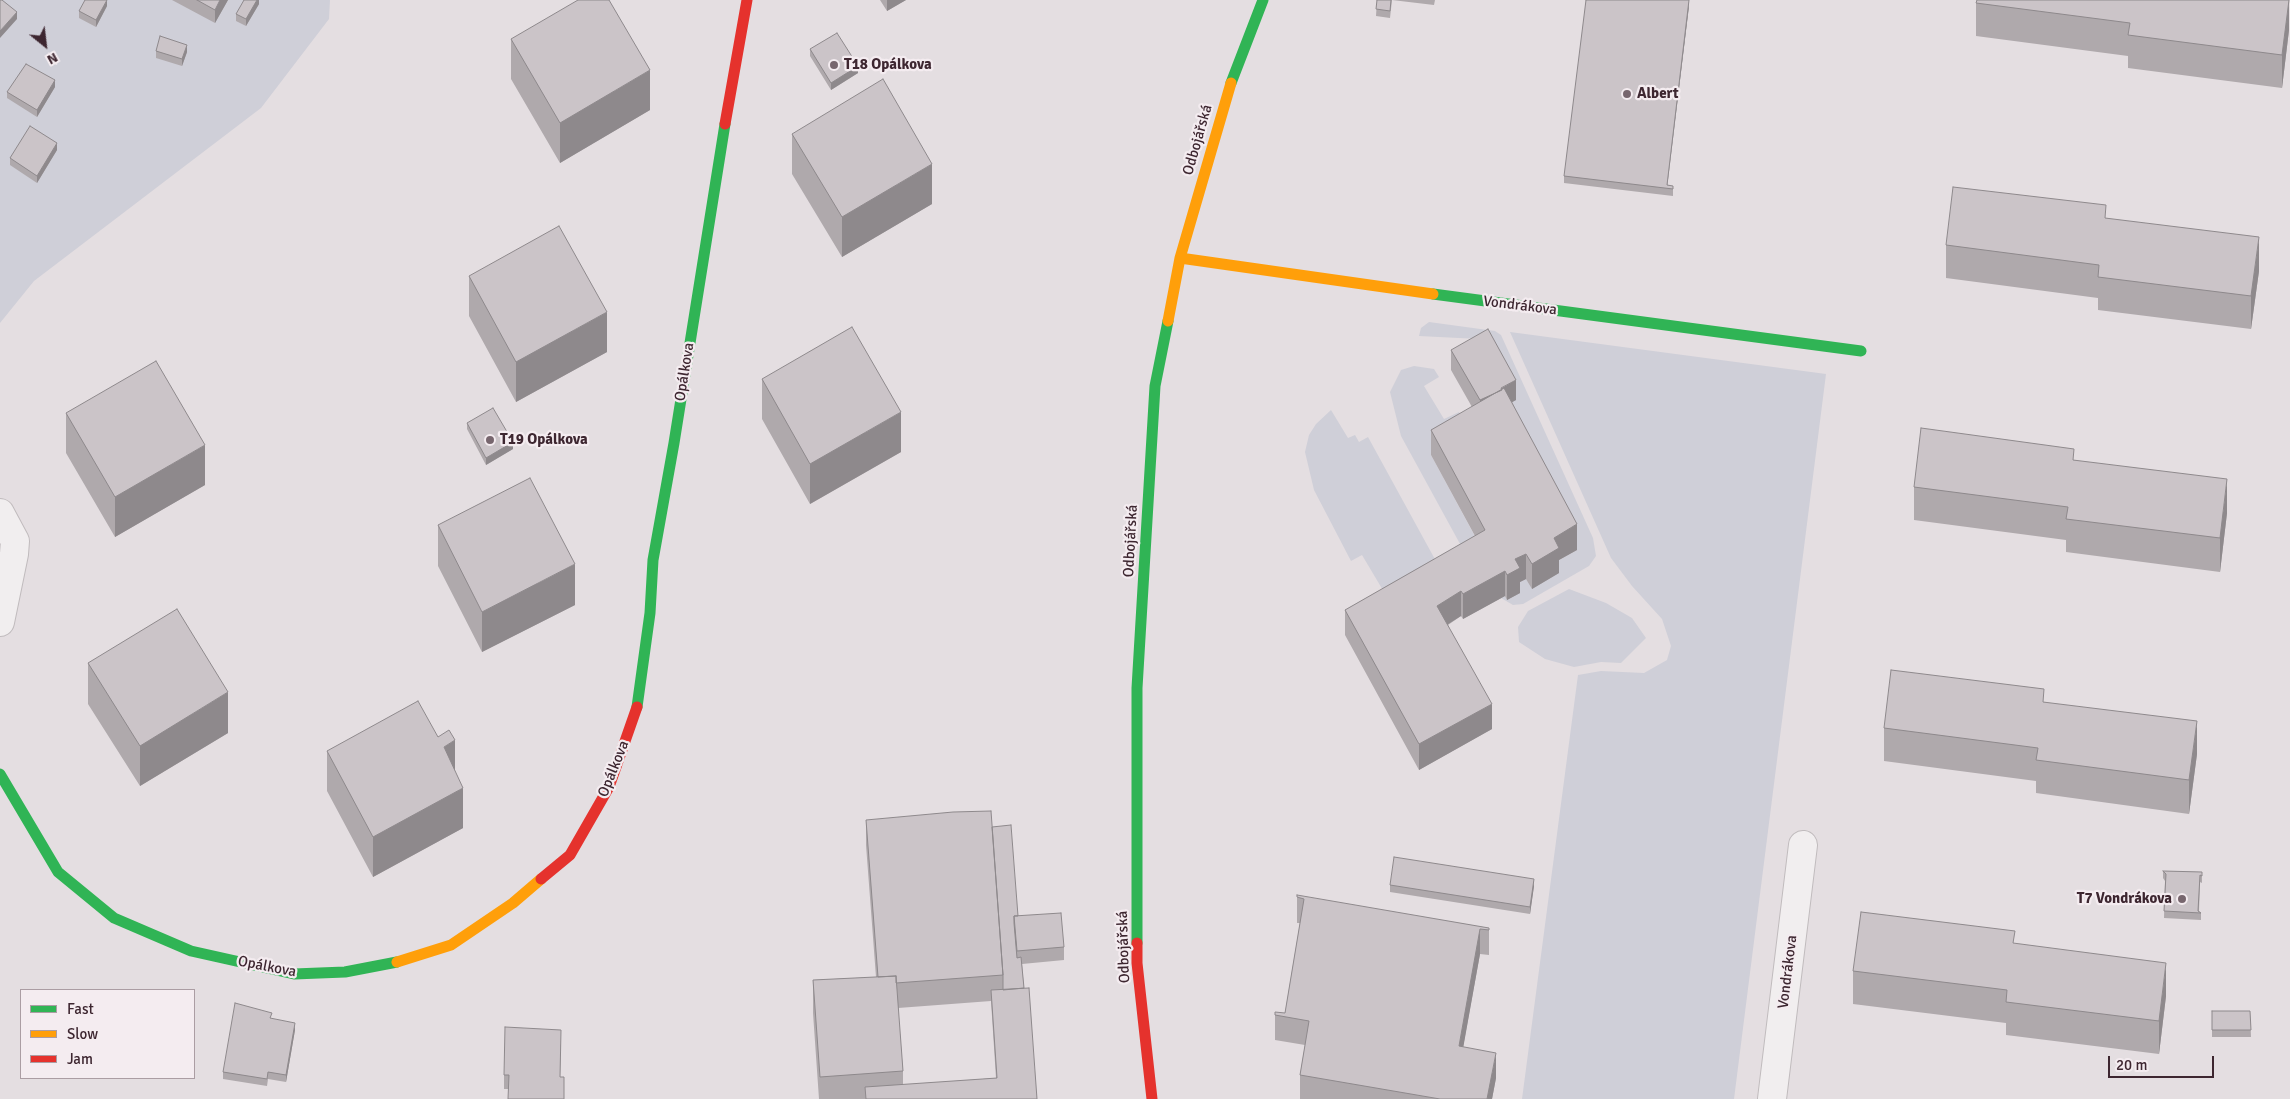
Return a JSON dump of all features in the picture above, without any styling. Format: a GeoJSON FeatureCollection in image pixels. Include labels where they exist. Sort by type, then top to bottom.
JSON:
{"type":"FeatureCollection","features":[{"type":"Feature","properties":{"kind":"street","name":"Opálkova"},"geometry":{"type":"LineString","coordinates":[[0,774],[58,872],[114,918],[191,951],[294,974],[355,970],[404,961],[451,945],[513,903],[570,855],[609,787],[638,704],[650,613],[653,560],[674,443],[716,172],[747,0]]}},
{"type":"Feature","properties":{"kind":"street","name":"Odbojářská"},"geometry":{"type":"LineString","coordinates":[[1152,1099],[1138,964],[1137,688],[1155,386],[1180,258],[1230,86],[1263,0]]}},
{"type":"Feature","properties":{"kind":"street","name":"Vondrákova"},"geometry":{"type":"LineString","coordinates":[[1180,258],[1430,294],[1860,351]]}},
{"type":"Feature","properties":{"kind":"street"},"geometry":{"type":"LineString","coordinates":[[0,513],[15,541],[0,622]]}},
{"type":"Feature","properties":{"kind":"street","name":"Vondrákova"},"geometry":{"type":"LineString","coordinates":[[1772,1099],[1803,845]]}},
{"type":"Feature","properties":{"kind":"shaded area"},"geometry":{"type":"Polygon","coordinates":[[[0,0],[330,0],[329,19],[261,108],[34,281],[0,323],[0,0]]]}},
{"type":"Feature","properties":{"kind":"shaded area"},"geometry":{"type":"Polygon","coordinates":[[[1429,322],[1495,331],[1501,335],[1593,538],[1596,556],[1589,566],[1523,604],[1513,605],[1501,598],[1505,596],[1507,599],[1515,584],[1577,550],[1501,408],[1516,399],[1479,339],[1419,336],[1421,328],[1429,322]]]}},
{"type":"Feature","properties":{"kind":"shaded area"},"geometry":{"type":"Polygon","coordinates":[[[1510,332],[1826,374],[1734,1099],[1522,1099],[1578,675],[1601,671],[1644,673],[1667,660],[1671,646],[1662,619],[1632,586],[1611,558],[1510,332]]]}},
{"type":"Feature","properties":{"kind":"shaded area"},"geometry":{"type":"Polygon","coordinates":[[[1414,366],[1434,369],[1439,377],[1424,386],[1444,419],[1459,412],[1470,433],[1431,455],[1485,555],[1471,564],[1401,436],[1390,392],[1401,370],[1414,366]]]}},
{"type":"Feature","properties":{"kind":"shaded area"},"geometry":{"type":"Polygon","coordinates":[[[1331,410],[1348,438],[1355,435],[1359,442],[1368,437],[1437,563],[1384,592],[1362,555],[1351,561],[1314,490],[1305,452],[1309,435],[1316,424],[1331,410]]]}},
{"type":"Feature","properties":{"kind":"shaded area"},"geometry":{"type":"Polygon","coordinates":[[[1569,589],[1606,603],[1632,618],[1646,638],[1621,663],[1601,662],[1574,667],[1545,659],[1519,642],[1518,627],[1528,611],[1569,589]]]}},
{"type":"Feature","properties":{"kind":"building"},"geometry":{"type":"Polygon","coordinates":[[[0,0],[17,12],[0,31],[0,0]]]}},
{"type":"Feature","properties":{"kind":"building"},"geometry":{"type":"Polygon","coordinates":[[[85,0],[107,0],[96,20],[79,11],[85,0]]]}},
{"type":"Feature","properties":{"kind":"building"},"geometry":{"type":"Polygon","coordinates":[[[197,0],[220,0],[215,10],[197,0]]]}},
{"type":"Feature","properties":{"kind":"building"},"geometry":{"type":"Polygon","coordinates":[[[244,0],[257,0],[246,19],[236,14],[244,0]]]}},
{"type":"Feature","properties":{"kind":"building"},"geometry":{"type":"Polygon","coordinates":[[[578,0],[609,0],[650,70],[560,123],[511,39],[578,0]]]}},
{"type":"Feature","properties":{"kind":"building"},"geometry":{"type":"Polygon","coordinates":[[[1377,0],[1391,0],[1390,11],[1376,9],[1377,0]]]}},
{"type":"Feature","properties":{"kind":"building","name":"Albert"},"geometry":{"type":"Polygon","coordinates":[[[1586,0],[1689,0],[1667,185],[1673,186],[1673,189],[1564,176],[1586,0]]]}},
{"type":"Feature","properties":{"kind":"building"},"geometry":{"type":"Polygon","coordinates":[[[1977,0],[2289,0],[2282,55],[2128,35],[2130,23],[1976,3],[1977,0]]]}},
{"type":"Feature","properties":{"kind":"building","name":"T18 Opálkova"},"geometry":{"type":"Polygon","coordinates":[[[837,33],[858,66],[831,83],[810,49],[837,33]]]}},
{"type":"Feature","properties":{"kind":"building"},"geometry":{"type":"Polygon","coordinates":[[[160,36],[187,45],[182,59],[156,51],[160,36]]]}},
{"type":"Feature","properties":{"kind":"building"},"geometry":{"type":"Polygon","coordinates":[[[26,64],[55,80],[37,110],[7,92],[26,64]]]}},
{"type":"Feature","properties":{"kind":"building"},"geometry":{"type":"Polygon","coordinates":[[[883,79],[932,164],[842,217],[792,134],[883,79]]]}},
{"type":"Feature","properties":{"kind":"building"},"geometry":{"type":"Polygon","coordinates":[[[30,126],[57,143],[37,176],[10,158],[30,126]]]}},
{"type":"Feature","properties":{"kind":"building"},"geometry":{"type":"Polygon","coordinates":[[[1953,187],[2106,205],[2105,218],[2259,237],[2251,296],[2098,277],[2099,265],[1946,245],[1953,187]]]}},
{"type":"Feature","properties":{"kind":"building"},"geometry":{"type":"Polygon","coordinates":[[[559,226],[607,312],[516,362],[469,276],[559,226]]]}},
{"type":"Feature","properties":{"kind":"building"},"geometry":{"type":"Polygon","coordinates":[[[852,327],[901,412],[810,464],[762,379],[852,327]]]}},
{"type":"Feature","properties":{"kind":"building"},"geometry":{"type":"Polygon","coordinates":[[[1488,329],[1516,380],[1501,388],[1502,390],[1480,400],[1451,350],[1488,329]]]}},
{"type":"Feature","properties":{"kind":"building"},"geometry":{"type":"Polygon","coordinates":[[[156,361],[205,445],[115,497],[66,413],[156,361]]]}},
{"type":"Feature","properties":{"kind":"building"},"geometry":{"type":"Polygon","coordinates":[[[1504,388],[1577,524],[1554,538],[1559,548],[1532,564],[1526,554],[1515,559],[1520,568],[1507,575],[1505,571],[1463,594],[1461,591],[1437,606],[1492,704],[1419,744],[1345,610],[1485,530],[1431,430],[1504,388]]]}},
{"type":"Feature","properties":{"kind":"building","name":"T19 Opálkova"},"geometry":{"type":"Polygon","coordinates":[[[493,408],[513,442],[486,458],[467,423],[493,408]]]}},
{"type":"Feature","properties":{"kind":"building"},"geometry":{"type":"Polygon","coordinates":[[[1921,428],[2074,449],[2073,460],[2227,479],[2220,538],[2066,519],[2068,507],[1914,487],[1921,428]]]}},
{"type":"Feature","properties":{"kind":"building"},"geometry":{"type":"Polygon","coordinates":[[[530,478],[575,564],[482,612],[438,525],[530,478]]]}},
{"type":"Feature","properties":{"kind":"building"},"geometry":{"type":"Polygon","coordinates":[[[177,609],[228,692],[140,746],[88,663],[177,609]]]}},
{"type":"Feature","properties":{"kind":"building"},"geometry":{"type":"Polygon","coordinates":[[[1891,670],[2044,689],[2043,702],[2197,721],[2189,780],[2036,760],[2038,748],[1884,728],[1891,670]]]}},
{"type":"Feature","properties":{"kind":"building"},"geometry":{"type":"Polygon","coordinates":[[[418,701],[438,737],[449,730],[455,740],[444,747],[463,788],[373,837],[327,751],[418,701]]]}},
{"type":"Feature","properties":{"kind":"building"},"geometry":{"type":"Polygon","coordinates":[[[991,811],[1003,975],[896,983],[896,976],[878,977],[866,820],[953,812],[991,811]]]}},
{"type":"Feature","properties":{"kind":"building"},"geometry":{"type":"Polygon","coordinates":[[[1011,825],[1018,916],[1014,916],[1014,923],[1017,958],[1021,957],[1024,988],[1003,990],[992,827],[1011,825]]]}},
{"type":"Feature","properties":{"kind":"building"},"geometry":{"type":"Polygon","coordinates":[[[1394,857],[1534,879],[1530,907],[1390,885],[1394,857]]]}},
{"type":"Feature","properties":{"kind":"building","name":"T7 Vondrákova"},"geometry":{"type":"Polygon","coordinates":[[[2163,871],[2202,872],[2202,876],[2200,875],[2198,911],[2201,913],[2164,911],[2166,874],[2163,871]]]}},
{"type":"Feature","properties":{"kind":"building"},"geometry":{"type":"Polygon","coordinates":[[[1297,895],[1489,928],[1489,930],[1480,929],[1459,1046],[1496,1053],[1487,1099],[1440,1099],[1300,1075],[1309,1021],[1275,1015],[1275,1012],[1285,1013],[1304,899],[1297,897],[1297,895]]]}},
{"type":"Feature","properties":{"kind":"building"},"geometry":{"type":"Polygon","coordinates":[[[1861,912],[2015,931],[2013,943],[2166,963],[2159,1021],[2006,1002],[2007,990],[1853,971],[1861,912]]]}},
{"type":"Feature","properties":{"kind":"building"},"geometry":{"type":"Polygon","coordinates":[[[1061,913],[1064,947],[1017,951],[1014,916],[1061,913]]]}},
{"type":"Feature","properties":{"kind":"building"},"geometry":{"type":"Polygon","coordinates":[[[896,976],[903,1071],[820,1077],[813,980],[896,976]]]}},
{"type":"Feature","properties":{"kind":"building"},"geometry":{"type":"Polygon","coordinates":[[[1029,988],[1037,1099],[866,1099],[865,1087],[997,1078],[991,990],[1029,988]]]}},
{"type":"Feature","properties":{"kind":"building"},"geometry":{"type":"Polygon","coordinates":[[[235,1003],[272,1013],[270,1018],[295,1023],[286,1075],[268,1072],[267,1079],[223,1072],[235,1003]]]}},
{"type":"Feature","properties":{"kind":"building"},"geometry":{"type":"Polygon","coordinates":[[[2212,1011],[2250,1011],[2251,1030],[2212,1030],[2212,1011]]]}},
{"type":"Feature","properties":{"kind":"building"},"geometry":{"type":"Polygon","coordinates":[[[505,1027],[561,1030],[560,1077],[564,1077],[564,1099],[508,1099],[509,1075],[504,1075],[505,1027]]]}},
{"type":"Feature","properties":{"kind":"traffic: fast"},"geometry":{"type":"LineString","coordinates":[[1231,83],[1263,0]]}},
{"type":"Feature","properties":{"kind":"traffic: fast"},"geometry":{"type":"LineString","coordinates":[[637,707],[650,613],[653,560],[674,443],[725,124]]}},
{"type":"Feature","properties":{"kind":"traffic: fast"},"geometry":{"type":"LineString","coordinates":[[1433,294],[1861,351]]}},
{"type":"Feature","properties":{"kind":"traffic: fast"},"geometry":{"type":"LineString","coordinates":[[1137,943],[1137,688],[1155,386],[1168,321]]}},
{"type":"Feature","properties":{"kind":"traffic: fast"},"geometry":{"type":"LineString","coordinates":[[0,774],[58,872],[114,918],[191,951],[294,974],[345,972],[397,962]]}},
{"type":"Feature","properties":{"kind":"traffic: slow"},"geometry":{"type":"LineString","coordinates":[[1168,321],[1180,258],[1231,83]]}},
{"type":"Feature","properties":{"kind":"traffic: slow"},"geometry":{"type":"LineString","coordinates":[[1180,258],[1433,294]]}},
{"type":"Feature","properties":{"kind":"traffic: slow"},"geometry":{"type":"LineString","coordinates":[[397,962],[451,945],[513,903],[541,879]]}},
{"type":"Feature","properties":{"kind":"traffic: jam"},"geometry":{"type":"LineString","coordinates":[[725,124],[747,0]]}},
{"type":"Feature","properties":{"kind":"traffic: jam"},"geometry":{"type":"LineString","coordinates":[[541,879],[570,855],[609,787],[637,707]]}},
{"type":"Feature","properties":{"kind":"traffic: jam"},"geometry":{"type":"LineString","coordinates":[[1137,943],[1137,963],[1152,1099]]}},
{"type":"Feature","properties":{"kind":"place","name":"T18 Opálkova"},"geometry":{"type":"Point","coordinates":[834,65]}},
{"type":"Feature","properties":{"kind":"place","name":"Albert"},"geometry":{"type":"Point","coordinates":[1627,94]}},
{"type":"Feature","properties":{"kind":"place","name":"T19 Opálkova"},"geometry":{"type":"Point","coordinates":[490,440]}},
{"type":"Feature","properties":{"kind":"place","name":"T7 Vondrákova"},"geometry":{"type":"Point","coordinates":[2182,899]}}]}
